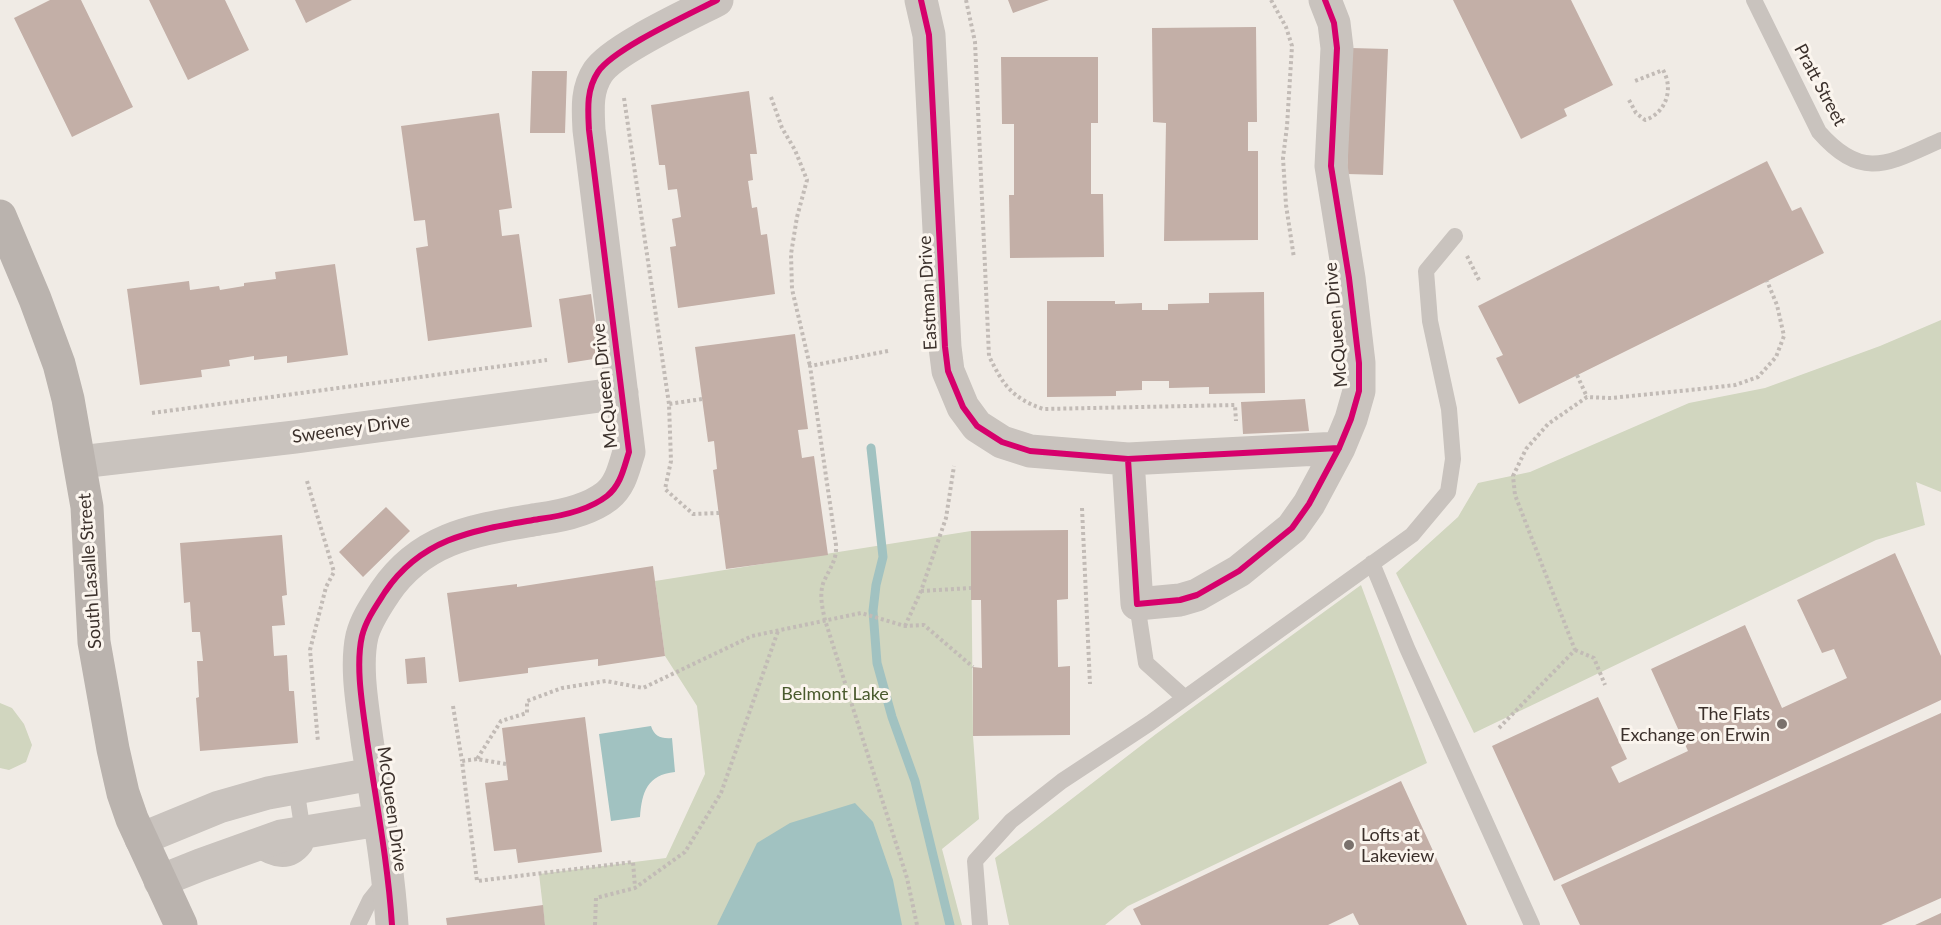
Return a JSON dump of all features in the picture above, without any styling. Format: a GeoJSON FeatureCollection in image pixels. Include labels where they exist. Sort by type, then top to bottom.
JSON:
{"type":"FeatureCollection","features":[{"type":"Feature","properties":{"kind":"street","name":"McQueen Drive"},"geometry":{"type":"LineString","coordinates":[[392,925],[363,708],[360,662],[362,636],[372,611],[396,576],[427,550],[474,530],[557,516],[582,509],[607,495],[621,479],[629,452],[589,130],[588,101],[598,71],[609,60],[624,49],[717,0]]}},
{"type":"Feature","properties":{"kind":"street","name":"Eastman Drive"},"geometry":{"type":"LineString","coordinates":[[921,0],[929,35],[948,371],[963,407],[976,426],[1002,442],[1030,451],[1128,459],[1339,448]]}},
{"type":"Feature","properties":{"kind":"street","name":"McQueen Drive"},"geometry":{"type":"LineString","coordinates":[[1137,604],[1180,600],[1197,595],[1239,571],[1292,528],[1310,504],[1339,448],[1359,391],[1359,363],[1349,279],[1330,166],[1337,48],[1334,23],[1325,0]]}},
{"type":"Feature","properties":{"kind":"street","name":"South Lasalle Street"},"geometry":{"type":"LineString","coordinates":[[0,216],[35,299],[68,399],[87,507],[94,642],[123,793],[141,839],[181,925]]}},
{"type":"Feature","properties":{"kind":"street","name":"Sweeney Drive"},"geometry":{"type":"LineString","coordinates":[[80,462],[307,436],[622,393]]}},
{"type":"Feature","properties":{"kind":"street"},"geometry":{"type":"LineString","coordinates":[[1128,459],[1137,604]]}},
{"type":"Feature","properties":{"kind":"street","name":"McQueen Drive"},"geometry":{"type":"LineString","coordinates":[[141,839],[219,807],[268,793],[372,774]]}},
{"type":"Feature","properties":{"kind":"street","name":"McQueen Drive"},"geometry":{"type":"LineString","coordinates":[[160,881],[280,836],[379,820]]}},
{"type":"Feature","properties":{"kind":"lane","name":"Pratt Street"},"geometry":{"type":"LineString","coordinates":[[1754,0],[1820,132],[1833,147],[1858,163],[1891,162],[1941,140]]}},
{"type":"Feature","properties":{"kind":"lane"},"geometry":{"type":"LineString","coordinates":[[980,925],[975,861],[1011,821],[1062,781],[1185,698],[1412,535],[1448,492],[1453,459],[1449,409],[1430,321],[1426,272],[1455,236]]}},
{"type":"Feature","properties":{"kind":"lane"},"geometry":{"type":"LineString","coordinates":[[1372,563],[1407,648],[1532,925]]}},
{"type":"Feature","properties":{"kind":"lane"},"geometry":{"type":"LineString","coordinates":[[1137,604],[1146,663],[1185,698]]}},
{"type":"Feature","properties":{"kind":"lane"},"geometry":{"type":"LineString","coordinates":[[296,787],[304,832]]}},
{"type":"Feature","properties":{"kind":"lane"},"geometry":{"type":"LineString","coordinates":[[358,925],[370,900],[387,878]]}},
{"type":"Feature","properties":{"kind":"path"},"geometry":{"type":"LineString","coordinates":[[966,0],[975,42],[989,356],[1000,379],[1011,393],[1027,404],[1042,409],[1235,405],[1237,428]]}},
{"type":"Feature","properties":{"kind":"path"},"geometry":{"type":"LineString","coordinates":[[1271,0],[1286,27],[1292,46],[1283,158],[1286,205],[1294,258]]}},
{"type":"Feature","properties":{"kind":"path"},"geometry":{"type":"LineString","coordinates":[[1629,100],[1636,113],[1645,120],[1655,117],[1667,98],[1669,81],[1663,70],[1635,81]]}},
{"type":"Feature","properties":{"kind":"path"},"geometry":{"type":"LineString","coordinates":[[771,97],[782,128],[795,150],[807,180],[797,217],[791,254],[792,289],[810,366],[836,545],[836,557],[823,583],[821,598],[825,620],[907,878],[917,925]]}},
{"type":"Feature","properties":{"kind":"path"},"geometry":{"type":"LineString","coordinates":[[624,98],[669,404],[671,461],[664,489],[693,514],[718,513]]}},
{"type":"Feature","properties":{"kind":"path"},"geometry":{"type":"LineString","coordinates":[[1466,253],[1479,280]]}},
{"type":"Feature","properties":{"kind":"path"},"geometry":{"type":"LineString","coordinates":[[1605,685],[1594,658],[1575,650],[1515,495],[1513,476],[1526,449],[1548,424],[1587,397],[1611,398],[1735,385],[1758,376],[1776,357],[1784,336],[1777,305],[1767,281]]}},
{"type":"Feature","properties":{"kind":"path"},"geometry":{"type":"LineString","coordinates":[[810,366],[888,351]]}},
{"type":"Feature","properties":{"kind":"path"},"geometry":{"type":"LineString","coordinates":[[152,413],[547,360]]}},
{"type":"Feature","properties":{"kind":"path"},"geometry":{"type":"LineString","coordinates":[[1578,375],[1587,397]]}},
{"type":"Feature","properties":{"kind":"path"},"geometry":{"type":"LineString","coordinates":[[669,404],[702,399]]}},
{"type":"Feature","properties":{"kind":"path"},"geometry":{"type":"LineString","coordinates":[[905,626],[921,591],[946,519],[954,466]]}},
{"type":"Feature","properties":{"kind":"path"},"geometry":{"type":"LineString","coordinates":[[307,481],[334,572],[326,587],[310,650],[318,742]]}},
{"type":"Feature","properties":{"kind":"path"},"geometry":{"type":"LineString","coordinates":[[1082,508],[1090,684]]}},
{"type":"Feature","properties":{"kind":"path"},"geometry":{"type":"LineString","coordinates":[[921,591],[971,588]]}},
{"type":"Feature","properties":{"kind":"path"},"geometry":{"type":"LineString","coordinates":[[477,759],[501,721],[527,713],[527,701],[562,688],[606,681],[643,688],[752,636],[861,613],[905,626],[924,625],[973,667]]}},
{"type":"Feature","properties":{"kind":"path"},"geometry":{"type":"LineString","coordinates":[[595,925],[596,898],[635,888],[685,852],[722,793],[778,631]]}},
{"type":"Feature","properties":{"kind":"path"},"geometry":{"type":"LineString","coordinates":[[1499,728],[1575,650]]}},
{"type":"Feature","properties":{"kind":"path"},"geometry":{"type":"LineString","coordinates":[[453,706],[477,881],[633,862],[635,888]]}},
{"type":"Feature","properties":{"kind":"path"},"geometry":{"type":"LineString","coordinates":[[462,761],[477,759],[506,764]]}},
{"type":"Feature","properties":{"kind":"green space"},"geometry":{"type":"Polygon","coordinates":[[[1941,320],[1941,492],[1916,482],[1925,525],[1876,540],[1474,733],[1396,573],[1458,517],[1478,483],[1530,472],[1689,403],[1765,388],[1880,346],[1941,320]]]}},
{"type":"Feature","properties":{"kind":"green space","name":"Belmont Lake"},"geometry":{"type":"Polygon","coordinates":[[[971,531],[973,736],[979,819],[942,849],[962,925],[545,925],[539,874],[666,858],[705,774],[697,706],[665,656],[655,581],[971,531]]]}},
{"type":"Feature","properties":{"kind":"green space"},"geometry":{"type":"Polygon","coordinates":[[[1361,585],[1427,763],[1128,906],[1105,925],[1009,925],[995,858],[1156,734],[1361,585]]]}},
{"type":"Feature","properties":{"kind":"green space"},"geometry":{"type":"Polygon","coordinates":[[[0,703],[12,708],[24,724],[32,745],[26,762],[9,770],[0,768],[0,703]]]}},
{"type":"Feature","properties":{"kind":"water"},"geometry":{"type":"Polygon","coordinates":[[[651,726],[658,736],[672,738],[675,772],[658,777],[648,786],[642,800],[640,817],[611,821],[599,734],[651,726]]]}},
{"type":"Feature","properties":{"kind":"water"},"geometry":{"type":"Polygon","coordinates":[[[855,803],[873,822],[893,880],[902,925],[717,925],[757,843],[790,823],[855,803]]]}},
{"type":"Feature","properties":{"kind":"building"},"geometry":{"type":"Polygon","coordinates":[[[50,0],[81,0],[133,107],[72,137],[14,18],[50,0]]]}},
{"type":"Feature","properties":{"kind":"building"},"geometry":{"type":"Polygon","coordinates":[[[149,0],[225,0],[249,50],[188,80],[149,0]]]}},
{"type":"Feature","properties":{"kind":"building"},"geometry":{"type":"Polygon","coordinates":[[[295,0],[352,0],[306,23],[295,0]]]}},
{"type":"Feature","properties":{"kind":"building"},"geometry":{"type":"Polygon","coordinates":[[[1008,0],[1049,0],[1013,13],[1008,0]]]}},
{"type":"Feature","properties":{"kind":"building"},"geometry":{"type":"Polygon","coordinates":[[[1453,0],[1571,0],[1613,85],[1564,109],[1567,116],[1521,139],[1453,0]]]}},
{"type":"Feature","properties":{"kind":"building"},"geometry":{"type":"Polygon","coordinates":[[[1256,27],[1257,122],[1248,122],[1248,151],[1258,151],[1258,240],[1164,241],[1166,123],[1153,122],[1152,28],[1256,27]]]}},
{"type":"Feature","properties":{"kind":"building"},"geometry":{"type":"Polygon","coordinates":[[[1351,48],[1388,49],[1383,175],[1347,174],[1351,48]]]}},
{"type":"Feature","properties":{"kind":"building"},"geometry":{"type":"Polygon","coordinates":[[[1001,57],[1098,57],[1098,123],[1091,123],[1091,194],[1103,194],[1104,257],[1010,258],[1009,195],[1014,195],[1014,124],[1002,124],[1001,57]]]}},
{"type":"Feature","properties":{"kind":"building"},"geometry":{"type":"Polygon","coordinates":[[[532,71],[567,71],[565,133],[530,133],[532,71]]]}},
{"type":"Feature","properties":{"kind":"building"},"geometry":{"type":"Polygon","coordinates":[[[749,91],[757,154],[750,154],[753,180],[748,181],[752,208],[757,207],[761,235],[767,234],[775,294],[678,308],[670,247],[676,246],[672,219],[681,217],[677,189],[668,190],[665,165],[659,165],[651,105],[749,91]]]}},
{"type":"Feature","properties":{"kind":"building"},"geometry":{"type":"Polygon","coordinates":[[[499,113],[512,208],[499,210],[502,236],[519,234],[532,327],[428,341],[416,248],[428,246],[425,220],[414,221],[401,126],[499,113]]]}},
{"type":"Feature","properties":{"kind":"building"},"geometry":{"type":"Polygon","coordinates":[[[1767,161],[1792,211],[1801,207],[1824,253],[1519,404],[1496,358],[1503,355],[1478,306],[1767,161]]]}},
{"type":"Feature","properties":{"kind":"building"},"geometry":{"type":"Polygon","coordinates":[[[335,264],[348,355],[287,363],[287,356],[254,360],[254,356],[229,360],[230,366],[201,370],[202,377],[140,385],[127,289],[189,281],[190,290],[219,286],[220,290],[244,286],[244,283],[276,279],[275,272],[335,264]]]}},
{"type":"Feature","properties":{"kind":"building"},"geometry":{"type":"Polygon","coordinates":[[[1264,292],[1265,393],[1209,394],[1209,387],[1169,388],[1169,381],[1142,381],[1142,390],[1116,391],[1116,396],[1047,397],[1047,301],[1142,303],[1142,310],[1168,310],[1168,304],[1209,303],[1209,293],[1264,292]]]}},
{"type":"Feature","properties":{"kind":"building"},"geometry":{"type":"Polygon","coordinates":[[[591,294],[600,358],[568,363],[559,299],[591,294]]]}},
{"type":"Feature","properties":{"kind":"building"},"geometry":{"type":"Polygon","coordinates":[[[795,334],[808,429],[798,430],[802,458],[814,456],[828,555],[726,569],[713,470],[717,469],[714,441],[708,442],[695,347],[795,334]]]}},
{"type":"Feature","properties":{"kind":"building"},"geometry":{"type":"Polygon","coordinates":[[[1305,399],[1309,431],[1243,434],[1241,402],[1305,399]]]}},
{"type":"Feature","properties":{"kind":"building"},"geometry":{"type":"Polygon","coordinates":[[[386,507],[410,531],[363,577],[339,552],[386,507]]]}},
{"type":"Feature","properties":{"kind":"building"},"geometry":{"type":"Polygon","coordinates":[[[1068,530],[1068,599],[1057,600],[1058,667],[1070,666],[1070,735],[973,736],[973,667],[982,668],[981,600],[971,600],[971,531],[1068,530]]]}},
{"type":"Feature","properties":{"kind":"building"},"geometry":{"type":"Polygon","coordinates":[[[282,535],[287,595],[282,596],[285,625],[272,626],[274,656],[287,655],[289,691],[294,691],[298,743],[200,751],[196,698],[199,697],[197,661],[203,661],[200,632],[192,632],[190,602],[184,603],[180,543],[282,535]]]}},
{"type":"Feature","properties":{"kind":"building","name":"The Flats Exchange on Erwin"},"geometry":{"type":"Polygon","coordinates":[[[1895,553],[1941,656],[1941,700],[1554,881],[1492,746],[1598,697],[1627,759],[1611,767],[1619,783],[1688,751],[1651,669],[1745,625],[1782,708],[1847,678],[1834,649],[1822,653],[1797,600],[1895,553]]]}},
{"type":"Feature","properties":{"kind":"building"},"geometry":{"type":"Polygon","coordinates":[[[653,566],[665,656],[598,666],[598,659],[528,668],[528,673],[459,682],[447,593],[517,584],[517,587],[653,566]]]}},
{"type":"Feature","properties":{"kind":"building"},"geometry":{"type":"Polygon","coordinates":[[[425,657],[427,683],[407,684],[405,659],[425,657]]]}},
{"type":"Feature","properties":{"kind":"building"},"geometry":{"type":"Polygon","coordinates":[[[1941,713],[1941,898],[1881,925],[1580,925],[1561,885],[1941,713]]]}},
{"type":"Feature","properties":{"kind":"building"},"geometry":{"type":"Polygon","coordinates":[[[585,717],[602,852],[518,863],[516,849],[494,851],[485,783],[508,780],[502,728],[585,717]]]}},
{"type":"Feature","properties":{"kind":"building","name":"Lofts at Lakeview"},"geometry":{"type":"Polygon","coordinates":[[[1401,781],[1467,925],[1359,925],[1353,913],[1328,925],[1141,925],[1133,909],[1401,781]]]}},
{"type":"Feature","properties":{"kind":"building"},"geometry":{"type":"Polygon","coordinates":[[[543,905],[545,925],[447,925],[446,918],[543,905]]]}},
{"type":"Feature","properties":{"kind":"building"},"geometry":{"type":"Polygon","coordinates":[[[1941,913],[1941,925],[1915,925],[1941,913]]]}},
{"type":"Feature","properties":{"kind":"waterway"},"geometry":{"type":"LineString","coordinates":[[871,448],[883,557],[873,611],[877,663],[892,717],[915,781],[950,925]]}},
{"type":"Feature","properties":{"kind":"cycle path"},"geometry":{"type":"LineString","coordinates":[[392,925],[385,855],[360,688],[359,661],[364,630],[378,603],[400,573],[434,547],[473,532],[584,509],[607,496],[619,481],[629,452],[589,130],[588,108],[591,86],[598,72],[619,53],[717,0]]}},
{"type":"Feature","properties":{"kind":"cycle path"},"geometry":{"type":"LineString","coordinates":[[921,0],[929,35],[948,371],[963,407],[977,426],[1002,442],[1030,451],[1128,459],[1339,448]]}},
{"type":"Feature","properties":{"kind":"cycle path"},"geometry":{"type":"LineString","coordinates":[[1128,459],[1137,604],[1180,600],[1197,595],[1239,571],[1292,528],[1309,504],[1339,448],[1359,391],[1359,363],[1349,278],[1331,166],[1337,48],[1334,23],[1325,0]]}},
{"type":"Feature","properties":{"kind":"place","name":"The Flats Exchange on Erwin"},"geometry":{"type":"Point","coordinates":[1782,724]}},
{"type":"Feature","properties":{"kind":"place","name":"Lofts at Lakeview"},"geometry":{"type":"Point","coordinates":[1349,845]}}]}
